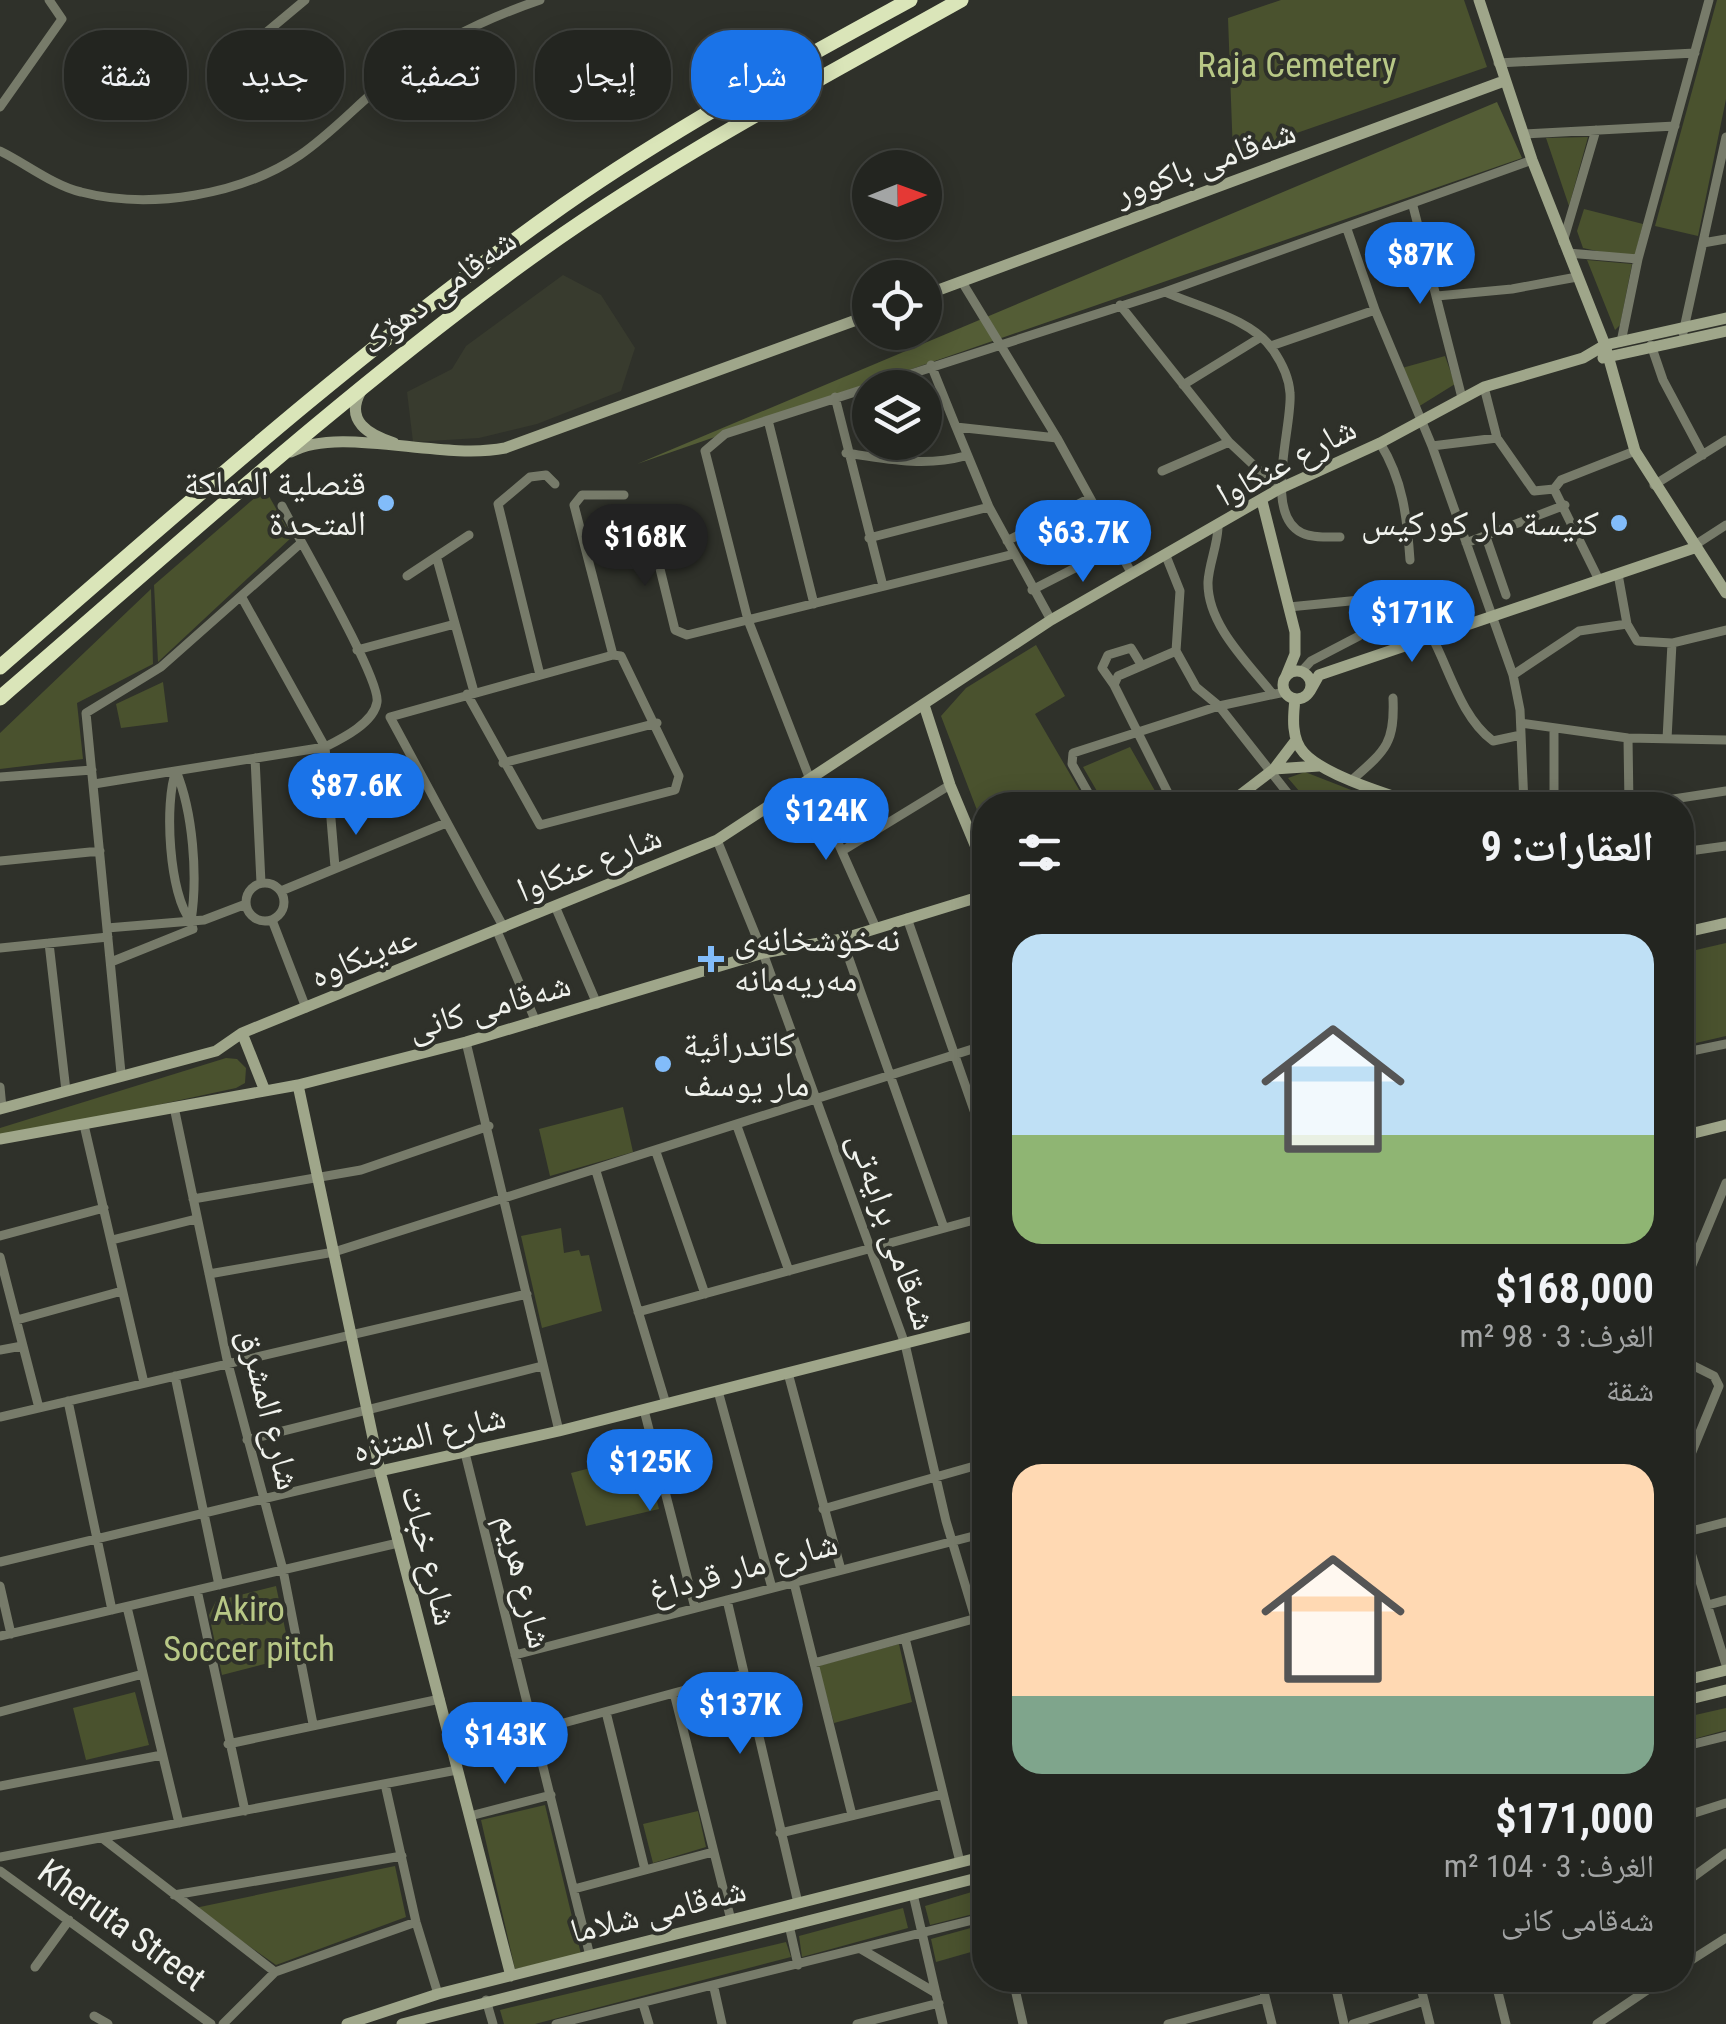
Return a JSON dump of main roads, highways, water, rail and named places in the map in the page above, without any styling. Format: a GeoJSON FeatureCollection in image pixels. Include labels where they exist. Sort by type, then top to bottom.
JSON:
{"type":"FeatureCollection","features":[{"type":"Feature","properties":{"kind":"highway","name":"شەقامی دهۆک"},"geometry":{"type":"LineString","coordinates":[[0,666],[214,480],[406,321],[568,203],[684,127],[910,0]]}},
{"type":"Feature","properties":{"kind":"highway","name":"شەقامی دهۆک"},"geometry":{"type":"LineString","coordinates":[[0,698],[376,374],[627,192],[961,0]]}},
{"type":"Feature","properties":{"kind":"highway"},"geometry":{"type":"LineString","coordinates":[[823,48],[832,72]]}},
{"type":"Feature","properties":{"kind":"place","name":"قنصلية المملكة المتحدة"},"geometry":{"type":"Point","coordinates":[386,503]}},
{"type":"Feature","properties":{"kind":"place","name":"كنيسة مار كوركيس"},"geometry":{"type":"Point","coordinates":[1619,523]}},
{"type":"Feature","properties":{"kind":"place","name":"نەخۆشخانەی مەریەمانە"},"geometry":{"type":"Point","coordinates":[711,959]}},
{"type":"Feature","properties":{"kind":"place","name":"كاتدرائية مار يوسف"},"geometry":{"type":"Point","coordinates":[663,1064]}},
{"type":"Feature","properties":{"kind":"park label","name":"Raja Cemetery"},"geometry":{"type":"Point","coordinates":[1297,65]}},
{"type":"Feature","properties":{"kind":"park label","name":"Akiro Soccer pitch"},"geometry":{"type":"Point","coordinates":[249,1629]}}]}
